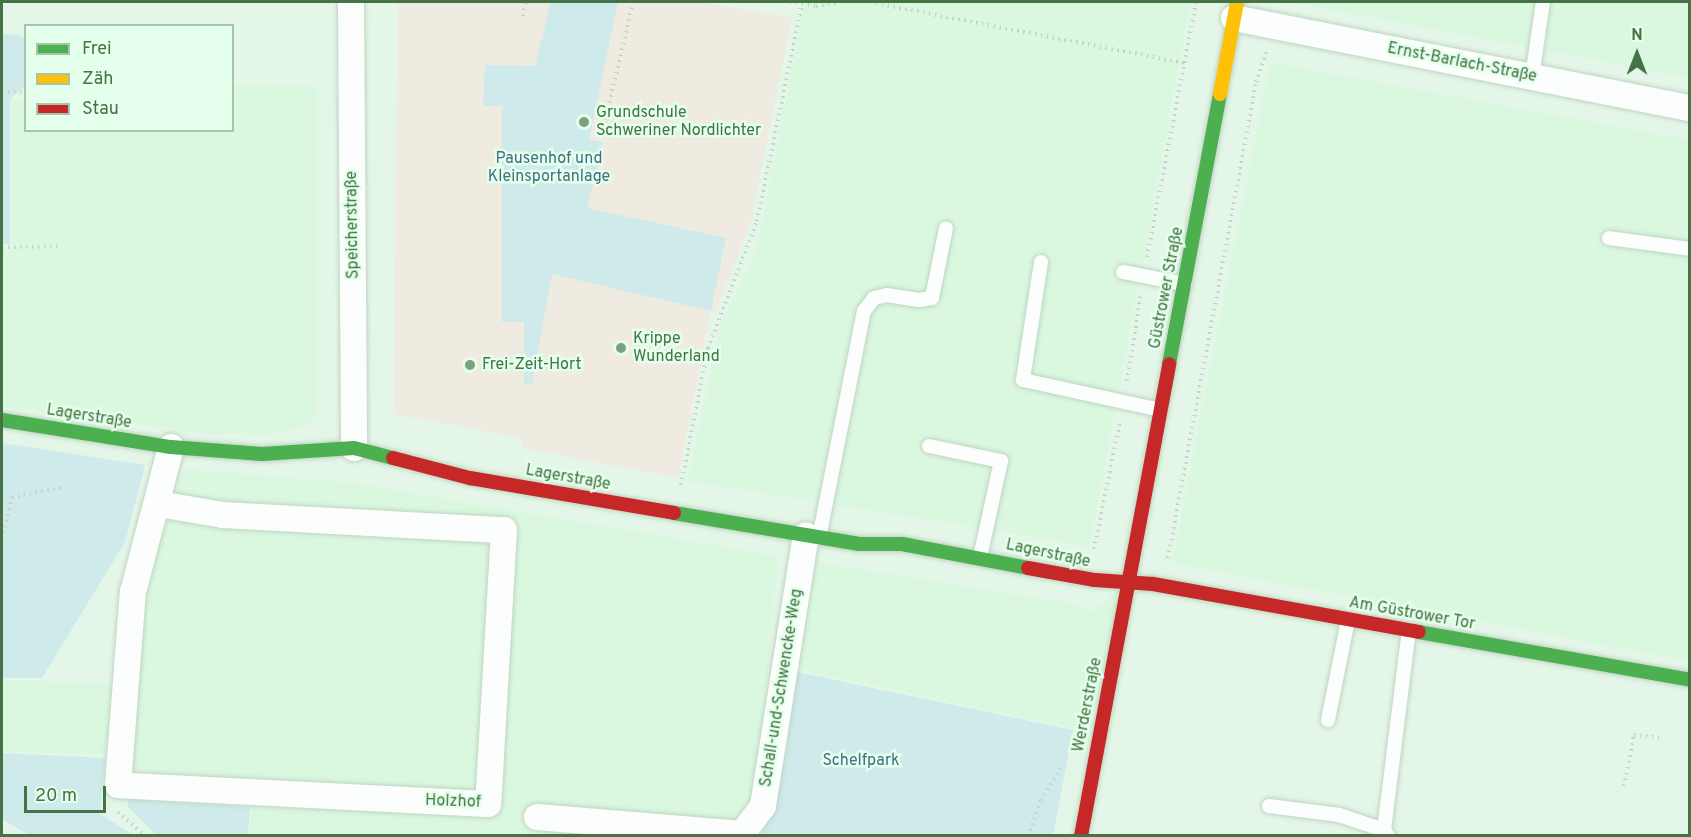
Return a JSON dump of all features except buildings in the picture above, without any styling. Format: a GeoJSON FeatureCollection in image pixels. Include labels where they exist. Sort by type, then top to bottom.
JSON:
{"type":"FeatureCollection","features":[{"type":"Feature","properties":{"kind":"street","name":"Speicherstraße"},"geometry":{"type":"LineString","coordinates":[[351,2],[354,448]]}},
{"type":"Feature","properties":{"kind":"street","name":"Ernst-Barlach-Straße"},"geometry":{"type":"LineString","coordinates":[[1236,10],[1273,25],[1689,108]]}},
{"type":"Feature","properties":{"kind":"street","name":"Güstrower Straße"},"geometry":{"type":"LineString","coordinates":[[1130,581],[1236,10]]}},
{"type":"Feature","properties":{"kind":"street","name":"Lagerstraße"},"geometry":{"type":"LineString","coordinates":[[2,420],[171,447],[262,454],[354,448],[470,478],[812,537],[859,544],[902,543],[1095,580],[1130,581]]}},
{"type":"Feature","properties":{"kind":"street","name":"Holzhof"},"geometry":{"type":"LineString","coordinates":[[159,504],[223,515],[504,530],[488,804],[118,785],[133,592],[159,504],[171,447]]}},
{"type":"Feature","properties":{"kind":"street","name":"Schall-und-Schwencke-Weg"},"geometry":{"type":"LineString","coordinates":[[742,834],[763,807],[812,537]]}},
{"type":"Feature","properties":{"kind":"street","name":"Am Güstrower Tor"},"geometry":{"type":"LineString","coordinates":[[1130,581],[1689,680]]}},
{"type":"Feature","properties":{"kind":"street","name":"Werderstraße"},"geometry":{"type":"LineString","coordinates":[[1081,836],[1130,581]]}},
{"type":"Feature","properties":{"kind":"street"},"geometry":{"type":"LineString","coordinates":[[537,817],[742,834]]}},
{"type":"Feature","properties":{"kind":"lane"},"geometry":{"type":"LineString","coordinates":[[1532,77],[1543,2]]}},
{"type":"Feature","properties":{"kind":"lane"},"geometry":{"type":"LineString","coordinates":[[812,537],[864,311],[874,298],[887,295],[919,300],[932,298],[946,228]]}},
{"type":"Feature","properties":{"kind":"lane"},"geometry":{"type":"LineString","coordinates":[[1609,238],[1689,249]]}},
{"type":"Feature","properties":{"kind":"lane"},"geometry":{"type":"LineString","coordinates":[[1041,262],[1023,380],[1124,400],[1161,410]]}},
{"type":"Feature","properties":{"kind":"lane"},"geometry":{"type":"LineString","coordinates":[[1123,272],[1185,284]]}},
{"type":"Feature","properties":{"kind":"lane"},"geometry":{"type":"LineString","coordinates":[[929,446],[1001,461],[980,557]]}},
{"type":"Feature","properties":{"kind":"lane"},"geometry":{"type":"LineString","coordinates":[[1328,720],[1348,620]]}},
{"type":"Feature","properties":{"kind":"lane"},"geometry":{"type":"LineString","coordinates":[[1269,806],[1339,815],[1386,833],[1409,630]]}},
{"type":"Feature","properties":{"kind":"path"},"geometry":{"type":"LineString","coordinates":[[523,16],[526,2]]}},
{"type":"Feature","properties":{"kind":"path"},"geometry":{"type":"LineString","coordinates":[[615,128],[604,126],[633,2]]}},
{"type":"Feature","properties":{"kind":"path"},"geometry":{"type":"LineString","coordinates":[[790,2],[816,6],[838,2]]}},
{"type":"Feature","properties":{"kind":"path"},"geometry":{"type":"LineString","coordinates":[[870,2],[1184,63]]}},
{"type":"Feature","properties":{"kind":"path"},"geometry":{"type":"LineString","coordinates":[[1094,554],[1124,400],[1143,276],[1196,2]]}},
{"type":"Feature","properties":{"kind":"path"},"geometry":{"type":"LineString","coordinates":[[681,486],[708,348],[757,221],[802,4]]}},
{"type":"Feature","properties":{"kind":"path"},"geometry":{"type":"LineString","coordinates":[[1166,568],[1256,82],[1273,25]]}},
{"type":"Feature","properties":{"kind":"path"},"geometry":{"type":"LineString","coordinates":[[2,92],[24,93]]}},
{"type":"Feature","properties":{"kind":"path"},"geometry":{"type":"LineString","coordinates":[[2,247],[62,246]]}},
{"type":"Feature","properties":{"kind":"path"},"geometry":{"type":"LineString","coordinates":[[2,539],[12,497],[61,488]]}},
{"type":"Feature","properties":{"kind":"path"},"geometry":{"type":"LineString","coordinates":[[1624,786],[1634,735],[1664,738]]}},
{"type":"Feature","properties":{"kind":"path"},"geometry":{"type":"LineString","coordinates":[[1028,836],[1041,800],[1068,756]]}},
{"type":"Feature","properties":{"kind":"shaded area","name":"Grundschule Schweriner Nordlichter"},"geometry":{"type":"Polygon","coordinates":[[[398,2],[701,2],[792,18],[750,225],[716,312],[711,311],[678,478],[521,448],[522,438],[393,414],[398,2]]]}},
{"type":"Feature","properties":{"kind":"shaded area"},"geometry":{"type":"Polygon","coordinates":[[[805,2],[1191,2],[1090,546],[688,481],[720,328],[756,252],[805,2]]]}},
{"type":"Feature","properties":{"kind":"shaded area"},"geometry":{"type":"Polygon","coordinates":[[[1290,2],[1689,2],[1689,78],[1290,2]]]}},
{"type":"Feature","properties":{"kind":"shaded area"},"geometry":{"type":"Polygon","coordinates":[[[1275,63],[1689,140],[1689,661],[1172,563],[1269,67],[1275,63]]]}},
{"type":"Feature","properties":{"kind":"shaded area"},"geometry":{"type":"Polygon","coordinates":[[[234,85],[317,86],[317,414],[307,425],[271,434],[211,434],[2,405],[2,253],[11,252],[12,100],[24,100],[24,132],[234,132],[234,85]]]}},
{"type":"Feature","properties":{"kind":"shaded area"},"geometry":{"type":"Polygon","coordinates":[[[183,469],[354,483],[778,556],[753,835],[250,835],[252,780],[151,773],[136,765],[131,745],[144,589],[183,469]]]}},
{"type":"Feature","properties":{"kind":"shaded area"},"geometry":{"type":"Polygon","coordinates":[[[816,562],[1082,605],[1089,613],[1129,581],[1099,734],[797,669],[816,562]]]}},
{"type":"Feature","properties":{"kind":"shaded area"},"geometry":{"type":"Polygon","coordinates":[[[2,680],[111,684],[108,755],[2,751],[2,680]]]}},
{"type":"Feature","properties":{"kind":"green space","name":"Pausenhof und Kleinsportanlage"},"geometry":{"type":"Polygon","coordinates":[[[551,2],[618,2],[589,140],[603,142],[587,208],[726,238],[711,311],[552,274],[532,385],[524,385],[524,322],[502,322],[502,106],[483,106],[485,65],[535,66],[551,2]]]}},
{"type":"Feature","properties":{"kind":"green space"},"geometry":{"type":"Polygon","coordinates":[[[2,34],[20,35],[24,38],[24,87],[10,99],[10,244],[2,244],[2,34]]]}},
{"type":"Feature","properties":{"kind":"green space"},"geometry":{"type":"Polygon","coordinates":[[[2,443],[145,465],[125,542],[42,678],[2,678],[2,443]]]}},
{"type":"Feature","properties":{"kind":"green space","name":"Schelfpark"},"geometry":{"type":"Polygon","coordinates":[[[797,672],[1073,730],[1053,835],[761,836],[787,749],[797,672]]]}},
{"type":"Feature","properties":{"kind":"green space"},"geometry":{"type":"Polygon","coordinates":[[[2,753],[105,758],[100,814],[133,835],[29,835],[2,819],[2,753]]]}},
{"type":"Feature","properties":{"kind":"green space"},"geometry":{"type":"Polygon","coordinates":[[[128,799],[250,807],[248,835],[156,835],[128,807],[128,799]]]}},
{"type":"Feature","properties":{"kind":"traffic: fast"},"geometry":{"type":"LineString","coordinates":[[1169,364],[1220,94]]}},
{"type":"Feature","properties":{"kind":"traffic: fast"},"geometry":{"type":"LineString","coordinates":[[2,420],[171,447],[262,454],[354,448],[393,458]]}},
{"type":"Feature","properties":{"kind":"traffic: fast"},"geometry":{"type":"LineString","coordinates":[[674,513],[859,544],[902,544],[1028,568]]}},
{"type":"Feature","properties":{"kind":"traffic: fast"},"geometry":{"type":"LineString","coordinates":[[1419,632],[1690,680]]}},
{"type":"Feature","properties":{"kind":"traffic: slow"},"geometry":{"type":"LineString","coordinates":[[1220,94],[1237,2]]}},
{"type":"Feature","properties":{"kind":"traffic: jam"},"geometry":{"type":"LineString","coordinates":[[1081,836],[1169,364]]}},
{"type":"Feature","properties":{"kind":"traffic: jam"},"geometry":{"type":"LineString","coordinates":[[393,458],[470,478],[674,513]]}},
{"type":"Feature","properties":{"kind":"traffic: jam"},"geometry":{"type":"LineString","coordinates":[[1028,568],[1095,580],[1153,584],[1419,632]]}},
{"type":"Feature","properties":{"kind":"place","name":"Grundschule Schweriner Nordlichter"},"geometry":{"type":"Point","coordinates":[584,122]}},
{"type":"Feature","properties":{"kind":"place","name":"Krippe Wunderland"},"geometry":{"type":"Point","coordinates":[621,348]}},
{"type":"Feature","properties":{"kind":"place","name":"Frei-Zeit-Hort"},"geometry":{"type":"Point","coordinates":[470,365]}}]}
